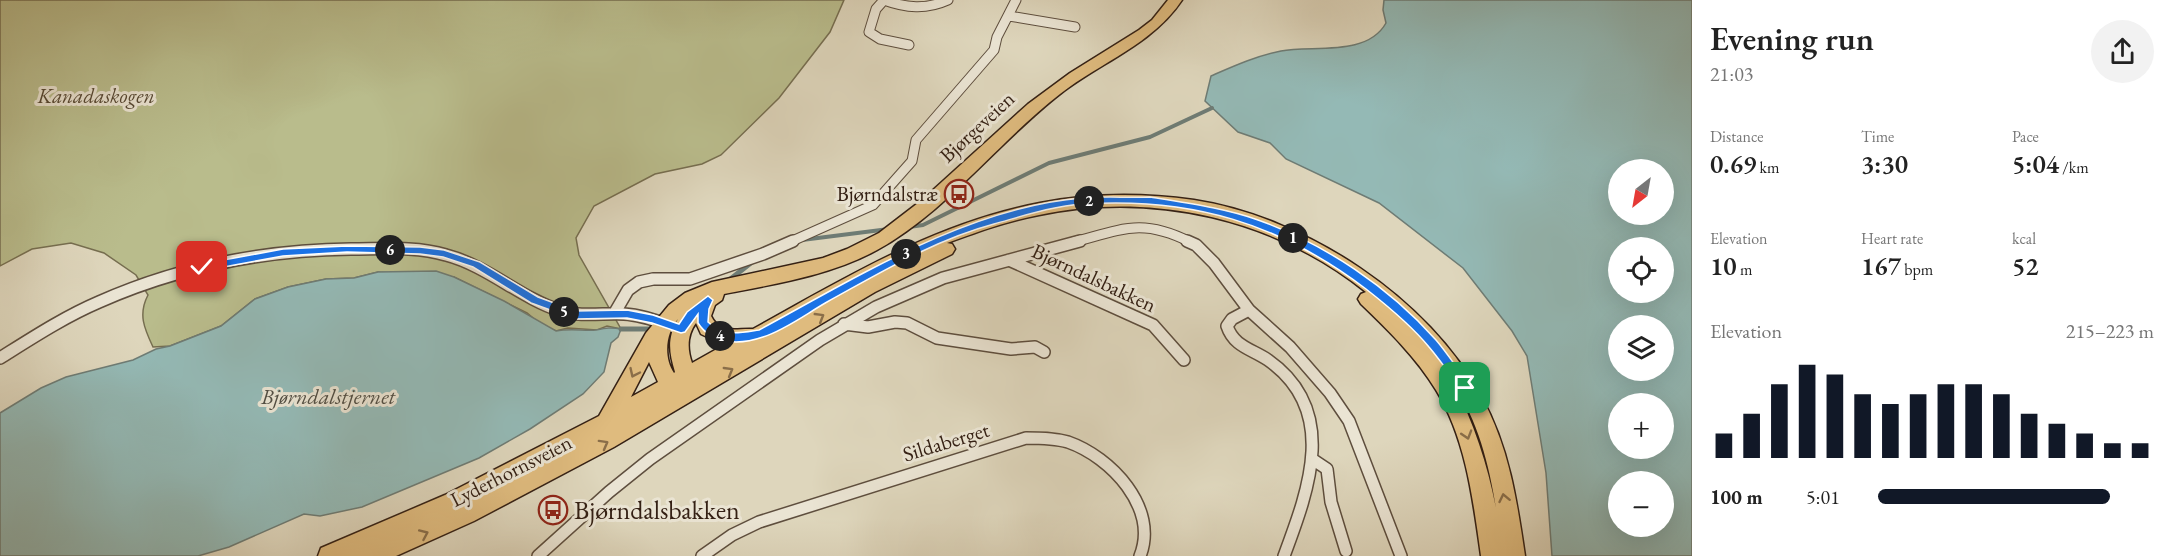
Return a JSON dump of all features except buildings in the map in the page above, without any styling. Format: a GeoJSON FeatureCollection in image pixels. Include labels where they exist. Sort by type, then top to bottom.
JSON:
{"type":"FeatureCollection","features":[{"type":"Feature","properties":{"kind":"main road","name":"Bjørgeveien"},"geometry":{"type":"LineString","coordinates":[[682,385],[664,377],[657,357],[657,346],[692,297],[716,287],[816,267],[854,254],[888,236],[916,217],[1040,102],[1076,75],[1155,24],[1172,7],[1175,0]]}},
{"type":"Feature","properties":{"kind":"main road","name":"Lyderhornsveien"},"geometry":{"type":"LineString","coordinates":[[370,556],[534,481],[761,334],[908,253],[1008,216],[1062,204],[1116,199],[1178,204],[1229,214],[1276,231],[1335,261],[1396,307],[1432,344],[1465,388],[1487,431],[1505,500],[1514,556]]}},
{"type":"Feature","properties":{"kind":"main road","name":"Lyderhornsveien"},"geometry":{"type":"LineString","coordinates":[[329,556],[407,524],[942,251],[991,233],[1044,219],[1095,212],[1152,212],[1207,219],[1262,237],[1319,264],[1363,295],[1417,347],[1450,393],[1465,428],[1482,490],[1492,556]]}},
{"type":"Feature","properties":{"kind":"main road","name":"Bjørgeveien"},"geometry":{"type":"LineString","coordinates":[[604,423],[620,400],[653,335],[691,315],[708,300],[730,286]]}},
{"type":"Feature","properties":{"kind":"main road"},"geometry":{"type":"LineString","coordinates":[[708,300],[704,309],[703,323],[714,334],[734,338],[761,334]]}},
{"type":"Feature","properties":{"kind":"street"},"geometry":{"type":"LineString","coordinates":[[909,45],[880,39],[869,32],[876,9],[884,0],[909,7],[926,7],[948,0]]}},
{"type":"Feature","properties":{"kind":"street"},"geometry":{"type":"LineString","coordinates":[[614,314],[628,290],[639,282],[653,279],[690,279],[709,273],[763,254],[873,205],[912,162],[916,140],[994,50],[997,37],[1016,0]]}},
{"type":"Feature","properties":{"kind":"street"},"geometry":{"type":"LineString","coordinates":[[1009,16],[1075,27]]}},
{"type":"Feature","properties":{"kind":"street","name":"Bjørndalsbakken"},"geometry":{"type":"LineString","coordinates":[[538,556],[609,492],[650,459],[844,324],[914,289],[1009,260],[1128,228],[1166,230],[1196,246],[1214,263],[1250,310],[1310,367],[1349,421],[1401,556]]}},
{"type":"Feature","properties":{"kind":"street"},"geometry":{"type":"LineString","coordinates":[[0,358],[70,316],[137,287],[202,267],[283,253],[347,249],[420,250],[444,254],[476,265],[535,300],[559,311],[575,315],[614,314],[643,317],[673,326]]}},
{"type":"Feature","properties":{"kind":"street","name":"Bjørndalsbakken"},"geometry":{"type":"LineString","coordinates":[[1009,260],[1153,325],[1184,360]]}},
{"type":"Feature","properties":{"kind":"street"},"geometry":{"type":"LineString","coordinates":[[1250,310],[1232,319],[1227,326],[1229,335],[1238,345],[1258,353],[1284,370],[1304,398],[1313,428],[1312,459],[1305,503],[1284,556]]}},
{"type":"Feature","properties":{"kind":"street"},"geometry":{"type":"LineString","coordinates":[[844,324],[868,327],[895,322],[907,323],[937,338],[1011,349],[1035,347],[1044,352]]}},
{"type":"Feature","properties":{"kind":"street","name":"Sildaberget"},"geometry":{"type":"LineString","coordinates":[[702,556],[732,535],[759,522],[1026,438],[1046,438],[1071,444],[1094,455],[1120,478],[1135,500],[1145,524],[1144,546],[1140,556]]}},
{"type":"Feature","properties":{"kind":"street"},"geometry":{"type":"LineString","coordinates":[[1312,459],[1327,469],[1331,502],[1346,551]]}},
{"type":"Feature","properties":{"kind":"green space","name":"Kanadaskogen"},"geometry":{"type":"Polygon","coordinates":[[[0,0],[844,0],[830,32],[779,98],[721,155],[702,164],[655,174],[594,206],[576,238],[579,255],[621,329],[607,326],[597,330],[568,328],[556,331],[539,323],[527,313],[454,277],[378,272],[354,278],[326,279],[288,287],[255,299],[221,326],[170,346],[153,347],[143,321],[143,308],[148,295],[136,275],[104,253],[71,243],[32,249],[0,266],[0,0]]]}},
{"type":"Feature","properties":{"kind":"water"},"geometry":{"type":"Polygon","coordinates":[[[1384,0],[1692,0],[1692,556],[1552,556],[1546,473],[1527,356],[1512,331],[1463,268],[1379,203],[1286,159],[1270,143],[1238,132],[1205,101],[1211,76],[1281,51],[1353,45],[1377,34],[1386,23],[1383,10],[1384,0]]]}},
{"type":"Feature","properties":{"kind":"water","name":"Bjørndalstjernet"},"geometry":{"type":"Polygon","coordinates":[[[436,271],[504,301],[556,331],[621,329],[618,337],[611,343],[604,372],[583,394],[530,429],[479,458],[362,507],[320,516],[304,514],[229,547],[198,556],[0,556],[0,413],[41,388],[66,377],[133,360],[156,349],[170,346],[221,326],[255,299],[288,287],[326,279],[354,278],[378,272],[436,271]]]}},
{"type":"Feature","properties":{"kind":"waterway"},"geometry":{"type":"LineString","coordinates":[[909,227],[923,225],[1049,163],[1150,137],[1212,108]]}},
{"type":"Feature","properties":{"kind":"waterway"},"geometry":{"type":"LineString","coordinates":[[802,240],[889,229]]}},
{"type":"Feature","properties":{"kind":"waterway"},"geometry":{"type":"LineString","coordinates":[[728,281],[752,262]]}},
{"type":"Feature","properties":{"kind":"waterway"},"geometry":{"type":"LineString","coordinates":[[621,329],[654,329]]}},
{"type":"Feature","properties":{"kind":"place","name":"Bjørndalstræ"},"geometry":{"type":"Point","coordinates":[959,194]}},
{"type":"Feature","properties":{"kind":"place","name":"Bjørndalsbakken"},"geometry":{"type":"Point","coordinates":[553,510]}},
{"type":"Feature","properties":{"kind":"route"},"geometry":{"type":"LineString","coordinates":[[202,267],[283,253],[347,249],[420,250],[460,258],[535,300],[559,311],[575,315],[627,314],[653,319],[681,329],[691,315],[708,300],[702,316],[703,323],[708,329],[726,338],[749,337],[761,334],[908,253],[988,222],[1036,209],[1081,201],[1150,200],[1204,208],[1255,222],[1303,243],[1335,261],[1358,276],[1396,307],[1432,344],[1465,388]]}}]}
